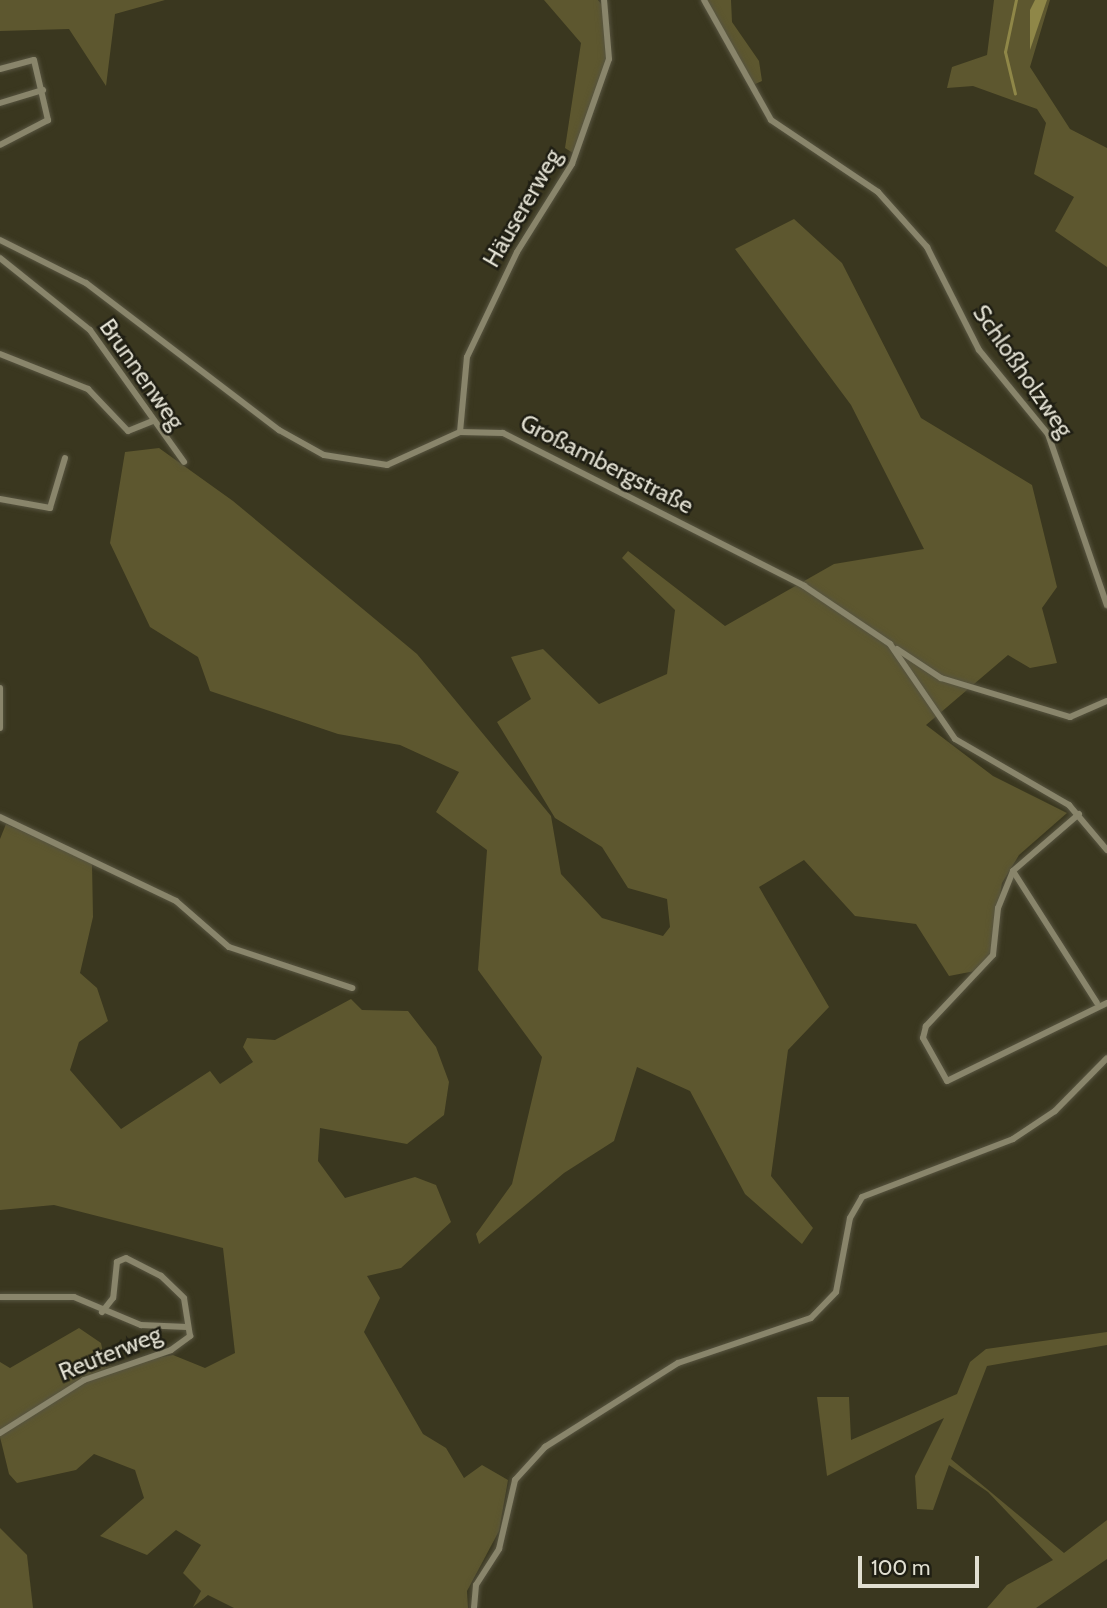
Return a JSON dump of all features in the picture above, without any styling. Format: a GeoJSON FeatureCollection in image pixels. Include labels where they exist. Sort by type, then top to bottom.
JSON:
{"type":"FeatureCollection","features":[{"type":"Feature","properties":{"kind":"street","name":"Häusererweg"},"geometry":{"type":"LineString","coordinates":[[460,432],[467,357],[517,252],[572,164],[609,59],[604,0]]}},
{"type":"Feature","properties":{"kind":"street","name":"Schloßholzweg"},"geometry":{"type":"LineString","coordinates":[[704,0],[771,120],[878,192],[927,247],[968,332],[1048,434],[1107,605]]}},
{"type":"Feature","properties":{"kind":"street"},"geometry":{"type":"LineString","coordinates":[[0,69],[34,61],[43,90],[47,122],[0,145]]}},
{"type":"Feature","properties":{"kind":"street"},"geometry":{"type":"LineString","coordinates":[[0,103],[43,90]]}},
{"type":"Feature","properties":{"kind":"street","name":"Großambergstraße"},"geometry":{"type":"LineString","coordinates":[[0,240],[86,283],[279,430],[324,456],[387,464],[460,432],[491,430],[537,447],[844,608],[890,644],[954,739],[1079,814],[1107,849]]}},
{"type":"Feature","properties":{"kind":"street","name":"Brunnenweg"},"geometry":{"type":"LineString","coordinates":[[0,258],[90,330],[184,462]]}},
{"type":"Feature","properties":{"kind":"street"},"geometry":{"type":"LineString","coordinates":[[0,354],[88,389],[128,431],[153,421]]}},
{"type":"Feature","properties":{"kind":"street"},"geometry":{"type":"LineString","coordinates":[[0,499],[50,508],[65,458]]}},
{"type":"Feature","properties":{"kind":"street"},"geometry":{"type":"LineString","coordinates":[[890,644],[941,678],[1055,713],[1081,716],[1107,701]]}},
{"type":"Feature","properties":{"kind":"street"},"geometry":{"type":"LineString","coordinates":[[0,688],[0,727]]}},
{"type":"Feature","properties":{"kind":"street"},"geometry":{"type":"LineString","coordinates":[[1079,814],[1013,871],[998,908],[993,955],[926,1026],[923,1038],[939,1076],[947,1081],[978,1070],[1097,1003],[1107,1003]]}},
{"type":"Feature","properties":{"kind":"street"},"geometry":{"type":"LineString","coordinates":[[0,817],[176,901],[229,947],[352,988]]}},
{"type":"Feature","properties":{"kind":"street"},"geometry":{"type":"LineString","coordinates":[[1013,871],[1097,1003]]}},
{"type":"Feature","properties":{"kind":"street"},"geometry":{"type":"LineString","coordinates":[[474,1608],[476,1585],[505,1530],[512,1488],[545,1447],[678,1363],[811,1318],[836,1292],[850,1218],[862,1197],[1013,1139],[1055,1111],[1107,1058]]}},
{"type":"Feature","properties":{"kind":"street"},"geometry":{"type":"LineString","coordinates":[[0,1297],[74,1297],[102,1312],[141,1325],[187,1327],[188,1304],[178,1290],[126,1258],[117,1262],[113,1298],[102,1312]]}},
{"type":"Feature","properties":{"kind":"street","name":"Reuterweg"},"geometry":{"type":"LineString","coordinates":[[0,1433],[84,1380],[181,1344],[190,1336],[187,1327]]}},
{"type":"Feature","properties":{"kind":"shaded area"},"geometry":{"type":"Polygon","coordinates":[[[0,0],[165,0],[115,14],[106,86],[69,29],[0,31],[0,0]]]}},
{"type":"Feature","properties":{"kind":"shaded area"},"geometry":{"type":"Polygon","coordinates":[[[544,0],[598,0],[604,8],[606,61],[573,153],[565,148],[581,43],[544,0]]]}},
{"type":"Feature","properties":{"kind":"shaded area"},"geometry":{"type":"Polygon","coordinates":[[[706,0],[731,0],[732,22],[759,61],[762,81],[753,85],[706,0]]]}},
{"type":"Feature","properties":{"kind":"shaded area"},"geometry":{"type":"Polygon","coordinates":[[[994,0],[1050,0],[1030,67],[1070,129],[1107,148],[1107,267],[1055,231],[1074,197],[1034,174],[1046,123],[1037,109],[973,86],[947,88],[952,67],[987,55],[994,0]]]}},
{"type":"Feature","properties":{"kind":"shaded area"},"geometry":{"type":"Polygon","coordinates":[[[1035,0],[1047,0],[1030,50],[1030,10],[1035,0]]]}},
{"type":"Feature","properties":{"kind":"shaded area"},"geometry":{"type":"Polygon","coordinates":[[[794,219],[842,263],[921,418],[1032,485],[1057,587],[1042,608],[1057,663],[1030,668],[1008,655],[926,725],[993,776],[1067,813],[1019,855],[1002,883],[990,954],[975,971],[949,976],[916,924],[855,916],[804,860],[759,887],[829,1007],[788,1050],[771,1176],[813,1228],[802,1244],[745,1194],[690,1091],[637,1067],[614,1141],[564,1173],[479,1244],[476,1234],[512,1184],[542,1057],[478,970],[487,850],[436,812],[459,772],[400,745],[338,734],[210,691],[198,657],[150,627],[110,543],[125,452],[159,448],[233,501],[417,654],[551,816],[561,874],[602,918],[663,936],[670,927],[667,899],[628,888],[602,847],[555,818],[497,722],[531,699],[511,657],[543,649],[599,704],[667,674],[675,610],[622,558],[628,551],[725,626],[834,564],[924,549],[851,405],[735,249],[794,219]]]}},
{"type":"Feature","properties":{"kind":"shaded area"},"geometry":{"type":"Polygon","coordinates":[[[6,824],[92,863],[93,917],[80,973],[97,988],[108,1021],[79,1042],[70,1070],[121,1129],[210,1071],[220,1084],[253,1062],[243,1047],[247,1038],[275,1040],[351,999],[362,1010],[408,1011],[436,1047],[449,1082],[444,1115],[407,1144],[320,1128],[318,1161],[345,1198],[415,1177],[436,1185],[451,1222],[401,1268],[367,1276],[380,1298],[364,1332],[423,1434],[446,1448],[464,1478],[482,1465],[508,1480],[499,1531],[467,1591],[468,1608],[234,1608],[208,1595],[193,1607],[201,1591],[183,1573],[201,1545],[176,1530],[147,1555],[100,1536],[144,1498],[135,1470],[94,1454],[76,1470],[17,1483],[9,1474],[0,1437],[0,1362],[10,1368],[79,1328],[101,1343],[106,1367],[173,1355],[205,1368],[235,1353],[223,1248],[54,1205],[0,1210],[0,839],[6,824]]]}},
{"type":"Feature","properties":{"kind":"shaded area"},"geometry":{"type":"Polygon","coordinates":[[[1107,1332],[1107,1345],[987,1366],[951,1459],[1064,1553],[1107,1520],[1107,1559],[1036,1608],[987,1608],[1007,1585],[1053,1560],[988,1492],[949,1465],[933,1510],[917,1509],[915,1476],[944,1418],[827,1476],[817,1397],[849,1397],[851,1440],[957,1394],[970,1362],[986,1349],[1107,1332]]]}},
{"type":"Feature","properties":{"kind":"shaded area"},"geometry":{"type":"Polygon","coordinates":[[[0,1528],[27,1555],[33,1608],[0,1608],[0,1528]]]}},
{"type":"Feature","properties":{"kind":"waterway"},"geometry":{"type":"LineString","coordinates":[[1015,94],[1005,52],[1016,0]]}}]}
